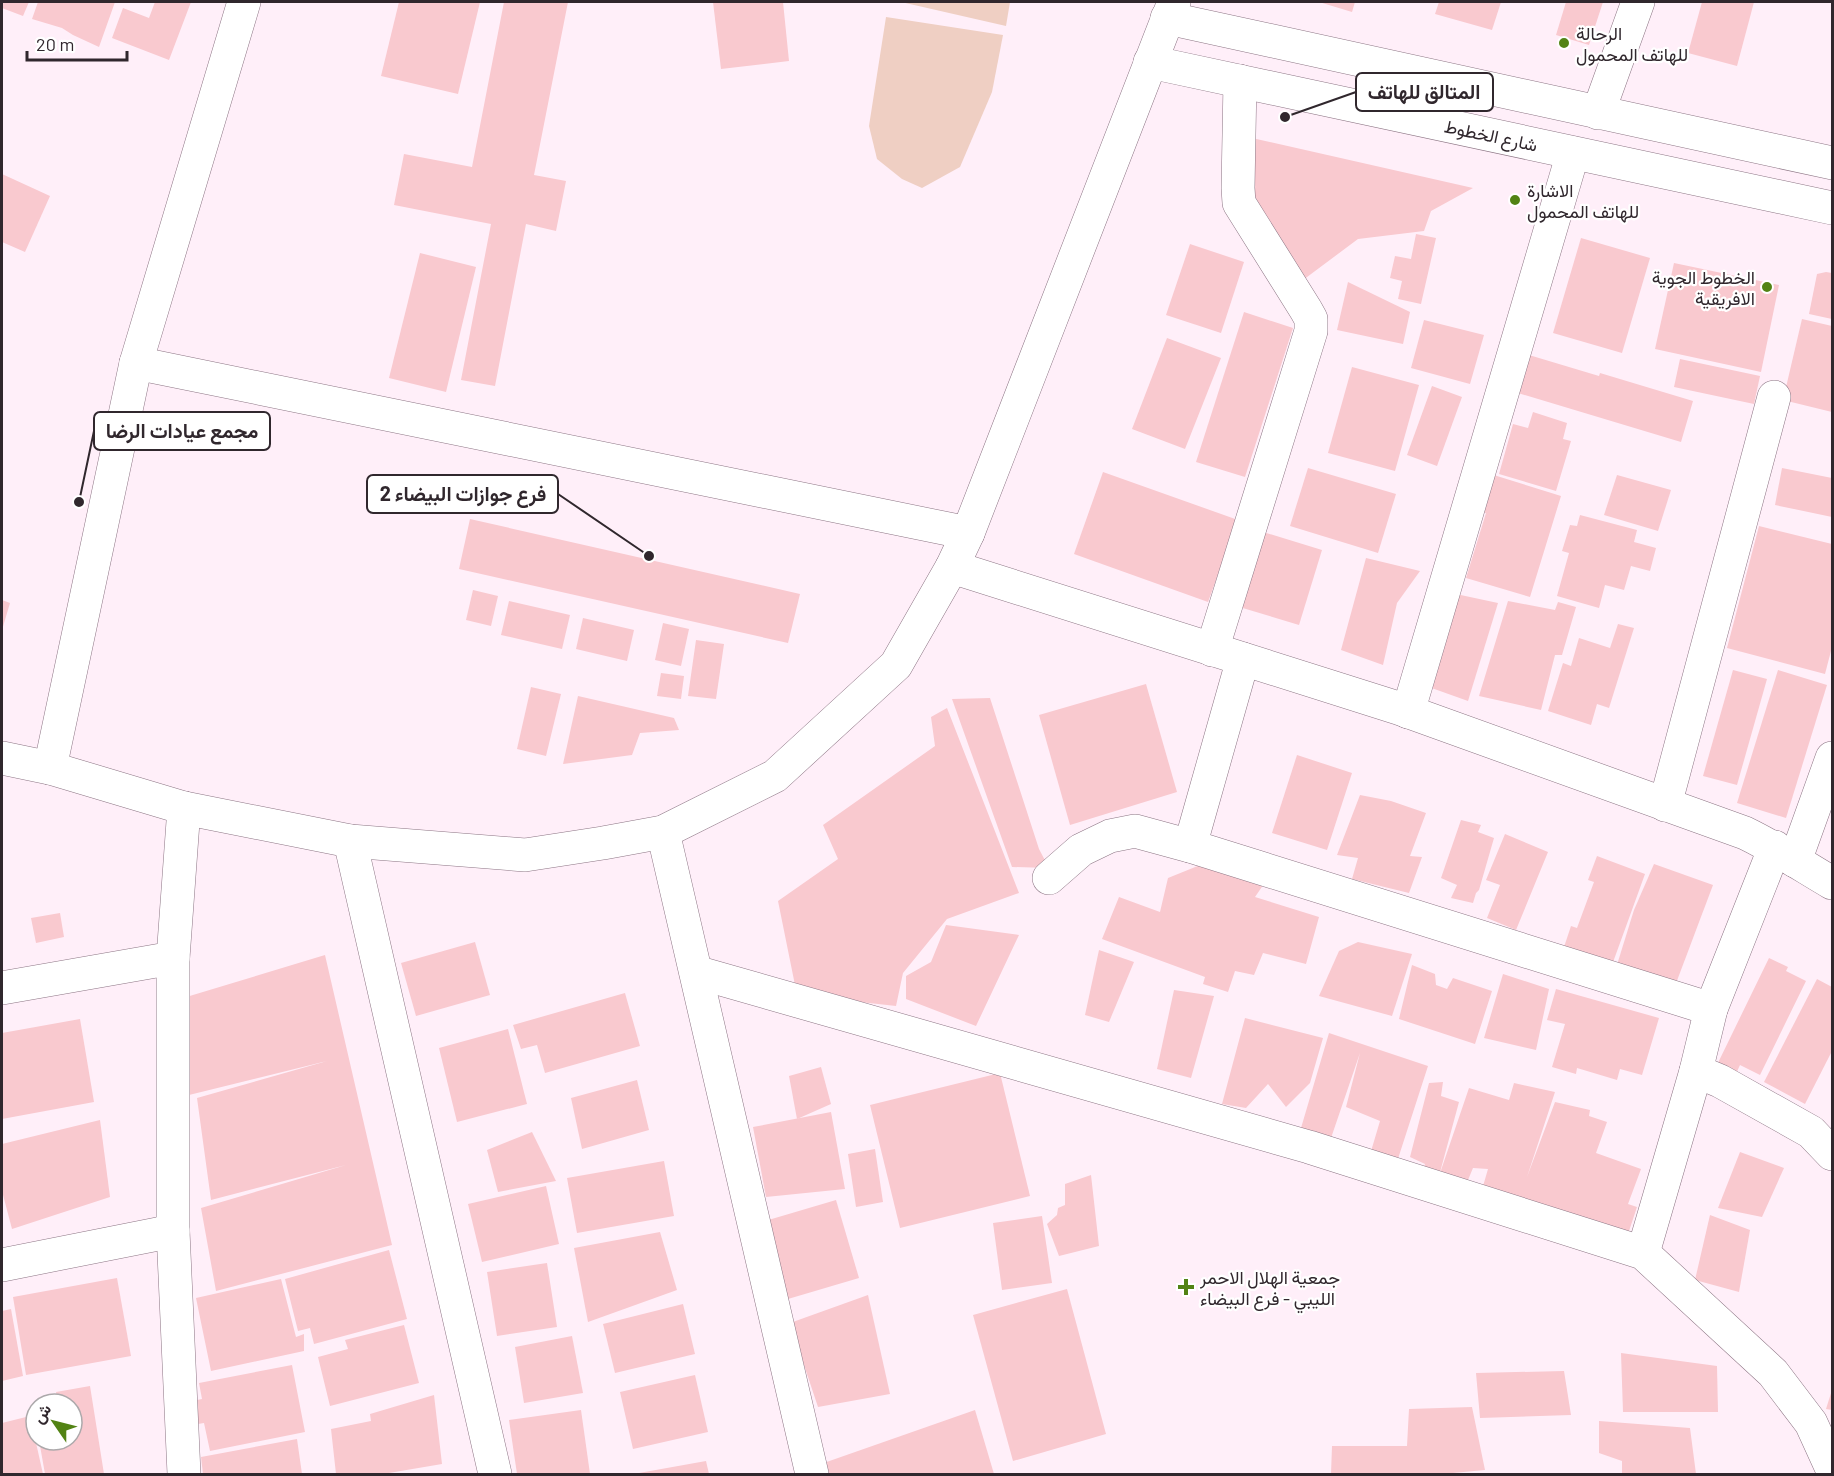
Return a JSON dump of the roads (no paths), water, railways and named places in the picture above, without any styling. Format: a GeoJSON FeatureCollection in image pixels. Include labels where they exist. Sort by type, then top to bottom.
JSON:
{"type":"FeatureCollection","features":[{"type":"Feature","properties":{"kind":"street"},"geometry":{"type":"LineString","coordinates":[[50,768],[136,363],[244,2]]}},
{"type":"Feature","properties":{"kind":"street"},"geometry":{"type":"LineString","coordinates":[[1598,113],[1638,2]]}},
{"type":"Feature","properties":{"kind":"street"},"geometry":{"type":"LineString","coordinates":[[2,758],[50,768],[184,808],[350,841],[525,855],[663,832],[775,776],[896,665],[951,567],[968,533],[1171,10],[1598,113],[1833,163]]}},
{"type":"Feature","properties":{"kind":"street","name":"شارع الخطوط"},"geometry":{"type":"LineString","coordinates":[[1150,62],[1833,208]]}},
{"type":"Feature","properties":{"kind":"street"},"geometry":{"type":"LineString","coordinates":[[1190,846],[1228,654],[1311,331],[1311,319],[1306,310],[1239,203],[1240,81]]}},
{"type":"Feature","properties":{"kind":"street"},"geometry":{"type":"LineString","coordinates":[[1408,712],[1573,153]]}},
{"type":"Feature","properties":{"kind":"street"},"geometry":{"type":"LineString","coordinates":[[136,363],[968,533]]}},
{"type":"Feature","properties":{"kind":"street"},"geometry":{"type":"LineString","coordinates":[[1665,805],[1774,397]]}},
{"type":"Feature","properties":{"kind":"street"},"geometry":{"type":"LineString","coordinates":[[951,567],[1408,712],[1745,834],[1785,854],[1833,883]]}},
{"type":"Feature","properties":{"kind":"street"},"geometry":{"type":"LineString","coordinates":[[1643,1253],[1712,1009],[1833,758]]}},
{"type":"Feature","properties":{"kind":"street"},"geometry":{"type":"LineString","coordinates":[[184,808],[172,958],[173,1231],[184,1474]]}},
{"type":"Feature","properties":{"kind":"street"},"geometry":{"type":"LineString","coordinates":[[1049,878],[1081,850],[1110,836],[1135,831],[1190,846],[1712,1009]]}},
{"type":"Feature","properties":{"kind":"street"},"geometry":{"type":"LineString","coordinates":[[663,832],[812,1474]]}},
{"type":"Feature","properties":{"kind":"street"},"geometry":{"type":"LineString","coordinates":[[350,841],[495,1474]]}},
{"type":"Feature","properties":{"kind":"street"},"geometry":{"type":"LineString","coordinates":[[2,988],[172,958]]}},
{"type":"Feature","properties":{"kind":"street"},"geometry":{"type":"LineString","coordinates":[[696,972],[1309,1147],[1643,1253],[1773,1373],[1810,1423],[1833,1469]]}},
{"type":"Feature","properties":{"kind":"street"},"geometry":{"type":"LineString","coordinates":[[1696,1071],[1720,1081],[1811,1132],[1833,1154]]}},
{"type":"Feature","properties":{"kind":"street"},"geometry":{"type":"LineString","coordinates":[[2,1264],[173,1231]]}},
{"type":"Feature","properties":{"kind":"place","name":"الرحالة للهاتف المحمول"},"geometry":{"type":"Point","coordinates":[1564,43]}},
{"type":"Feature","properties":{"kind":"place","name":"المتالق للهاتف"},"geometry":{"type":"Point","coordinates":[1285,117]}},
{"type":"Feature","properties":{"kind":"place","name":"الاشارة للهاتف المحمول"},"geometry":{"type":"Point","coordinates":[1515,200]}},
{"type":"Feature","properties":{"kind":"place","name":"الخطوط الجوية الافريقية"},"geometry":{"type":"Point","coordinates":[1767,287]}},
{"type":"Feature","properties":{"kind":"place","name":"مجمع عيادات الرضا"},"geometry":{"type":"Point","coordinates":[79,502]}},
{"type":"Feature","properties":{"kind":"place","name":"فرع جوازات البيضاء 2"},"geometry":{"type":"Point","coordinates":[649,556]}},
{"type":"Feature","properties":{"kind":"place","name":"جمعية الهلال الاحمر الليبي - فرع البيضاء"},"geometry":{"type":"Point","coordinates":[1186,1287]}}]}
